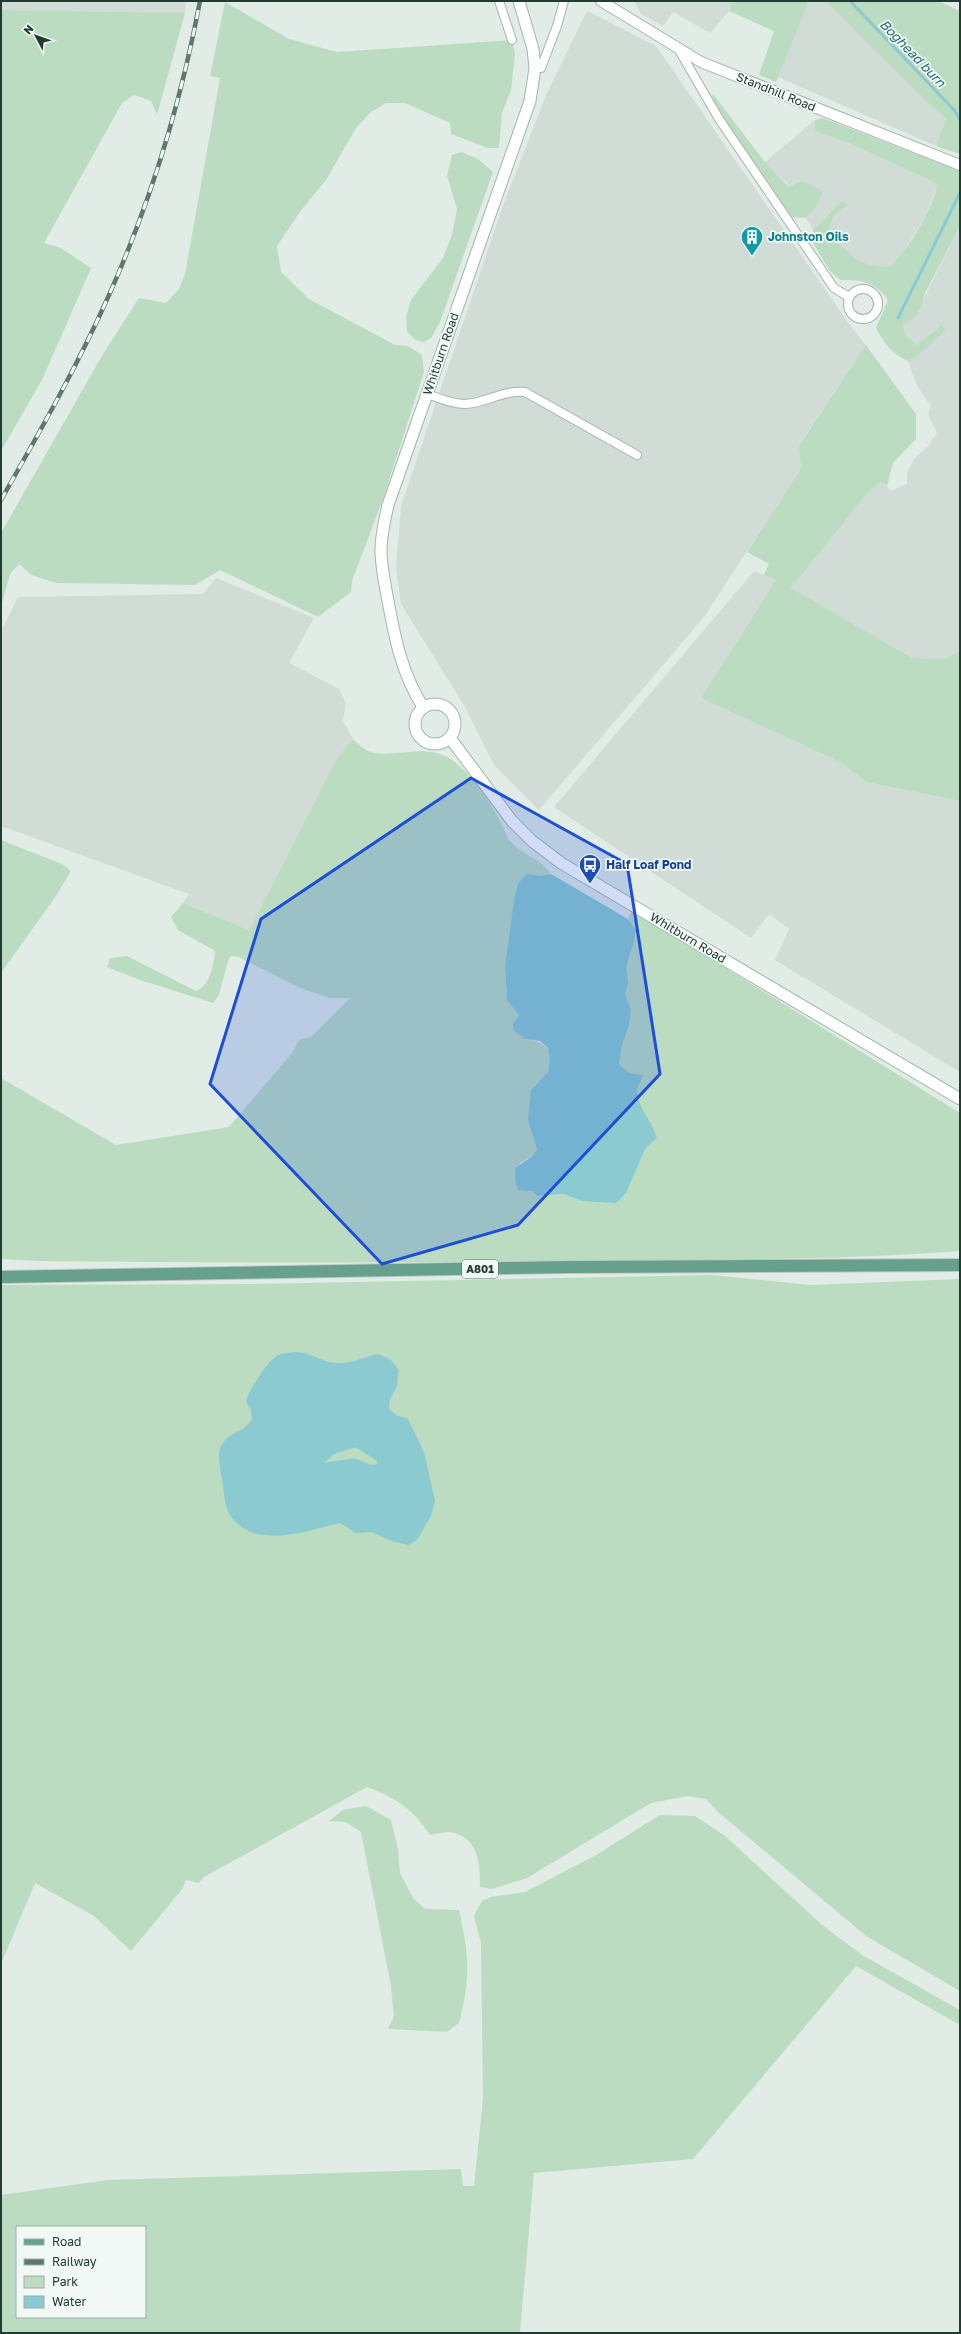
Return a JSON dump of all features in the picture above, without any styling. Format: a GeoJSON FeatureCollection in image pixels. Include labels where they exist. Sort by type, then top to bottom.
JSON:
{"type":"FeatureCollection","features":[{"type":"Feature","properties":{"kind":"main road","name":"Whitburn Road"},"geometry":{"type":"LineString","coordinates":[[423,707],[410,687],[401,663],[383,569],[381,549],[388,505],[530,101],[535,68],[533,49],[519,1]]}},
{"type":"Feature","properties":{"kind":"main road"},"geometry":{"type":"LineString","coordinates":[[438,703],[448,708],[456,723],[450,738],[444,742],[430,743],[417,735],[415,722],[417,714],[423,707],[438,703]]}},
{"type":"Feature","properties":{"kind":"main road","name":"Whitburn Road"},"geometry":{"type":"LineString","coordinates":[[450,738],[512,821],[532,841],[561,863],[960,1099]]}},
{"type":"Feature","properties":{"kind":"main road","name":"A801"},"geometry":{"type":"LineString","coordinates":[[1,1277],[555,1268],[960,1265]]}},
{"type":"Feature","properties":{"kind":"street"},"geometry":{"type":"LineString","coordinates":[[499,1],[512,40]]}},
{"type":"Feature","properties":{"kind":"street"},"geometry":{"type":"LineString","coordinates":[[535,68],[541,68],[558,26],[564,1]]}},
{"type":"Feature","properties":{"kind":"street","name":"Standhill Road"},"geometry":{"type":"LineString","coordinates":[[602,1],[679,50],[747,81],[960,165]]}},
{"type":"Feature","properties":{"kind":"street"},"geometry":{"type":"LineString","coordinates":[[679,50],[718,119],[834,288],[849,298]]}},
{"type":"Feature","properties":{"kind":"street"},"geometry":{"type":"LineString","coordinates":[[427,394],[454,403],[465,404],[511,391],[525,392],[637,455]]}},
{"type":"Feature","properties":{"kind":"highlighted area"},"geometry":{"type":"Polygon","coordinates":[[[471,778],[627,864],[660,1074],[518,1225],[382,1264],[210,1084],[261,919],[471,778]]]}},
{"type":"Feature","properties":{"kind":"shaded area"},"geometry":{"type":"Polygon","coordinates":[[[1,1],[186,1],[185,13],[1,10],[1,1]]]}},
{"type":"Feature","properties":{"kind":"shaded area"},"geometry":{"type":"Polygon","coordinates":[[[634,1],[733,1],[729,11],[710,33],[673,12],[663,26],[641,14],[634,1]]]}},
{"type":"Feature","properties":{"kind":"shaded area"},"geometry":{"type":"Polygon","coordinates":[[[809,1],[825,1],[946,120],[936,146],[778,77],[809,1]]]}},
{"type":"Feature","properties":{"kind":"shaded area"},"geometry":{"type":"Polygon","coordinates":[[[587,11],[656,46],[852,328],[866,345],[798,446],[802,467],[704,617],[539,810],[494,765],[465,707],[401,604],[396,568],[401,506],[501,211],[546,95],[587,11]]]}},
{"type":"Feature","properties":{"kind":"shaded area"},"geometry":{"type":"Polygon","coordinates":[[[815,120],[815,131],[849,143],[938,184],[925,217],[900,257],[890,267],[875,267],[858,262],[830,237],[829,226],[839,209],[848,205],[829,213],[813,230],[806,218],[814,210],[765,162],[815,120]]]}},
{"type":"Feature","properties":{"kind":"shaded area"},"geometry":{"type":"Polygon","coordinates":[[[960,226],[960,650],[946,659],[912,658],[791,588],[866,495],[881,480],[891,491],[907,484],[907,473],[914,459],[927,447],[937,433],[928,414],[931,406],[917,386],[908,361],[916,357],[940,325],[917,345],[906,336],[903,325],[914,318],[960,226]]]}},
{"type":"Feature","properties":{"kind":"shaded area"},"geometry":{"type":"Polygon","coordinates":[[[754,571],[776,580],[701,698],[840,762],[866,782],[960,801],[960,1072],[775,960],[789,929],[769,914],[751,938],[554,807],[754,571]]]}},
{"type":"Feature","properties":{"kind":"shaded area"},"geometry":{"type":"Polygon","coordinates":[[[216,578],[314,618],[289,663],[339,689],[346,703],[343,721],[354,740],[337,758],[249,930],[183,903],[189,894],[1,826],[1,631],[18,597],[203,594],[216,578]]]}},
{"type":"Feature","properties":{"kind":"green space"},"geometry":{"type":"Polygon","coordinates":[[[733,1],[809,1],[776,82],[759,75],[774,31],[729,11],[733,1]]]}},
{"type":"Feature","properties":{"kind":"green space"},"geometry":{"type":"Polygon","coordinates":[[[825,1],[938,1],[960,11],[960,154],[936,146],[946,120],[825,1]]]}},
{"type":"Feature","properties":{"kind":"green space"},"geometry":{"type":"Polygon","coordinates":[[[225,2],[289,39],[337,52],[512,40],[515,54],[511,90],[502,113],[499,148],[488,148],[451,134],[450,123],[405,103],[386,103],[371,112],[356,128],[326,180],[299,213],[277,246],[281,272],[309,299],[395,345],[408,346],[422,355],[424,372],[383,499],[352,581],[351,592],[318,617],[220,570],[195,585],[56,583],[32,575],[19,564],[10,574],[1,607],[1,533],[103,354],[139,298],[166,303],[179,289],[185,274],[220,78],[210,76],[225,2]]]}},
{"type":"Feature","properties":{"kind":"green space"},"geometry":{"type":"Polygon","coordinates":[[[1,10],[185,13],[157,115],[151,101],[134,95],[122,103],[44,243],[61,248],[91,268],[42,380],[1,451],[1,10]]]}},
{"type":"Feature","properties":{"kind":"green space"},"geometry":{"type":"Polygon","coordinates":[[[713,94],[765,162],[789,187],[802,181],[823,191],[814,210],[806,218],[792,217],[711,100],[713,94]]]}},
{"type":"Feature","properties":{"kind":"green space"},"geometry":{"type":"Polygon","coordinates":[[[823,118],[960,171],[960,226],[925,293],[921,307],[914,318],[903,325],[906,336],[917,345],[941,325],[946,330],[916,357],[908,361],[897,355],[889,348],[876,328],[888,300],[873,285],[855,280],[840,280],[830,271],[813,243],[813,230],[841,202],[849,205],[836,213],[830,226],[830,237],[857,259],[863,262],[870,265],[890,267],[898,259],[919,228],[935,195],[938,184],[849,143],[815,131],[815,120],[823,118]]]}},
{"type":"Feature","properties":{"kind":"green space"},"geometry":{"type":"Polygon","coordinates":[[[462,152],[478,159],[493,172],[440,322],[431,338],[424,342],[415,340],[407,331],[406,317],[411,300],[443,258],[452,235],[457,209],[447,176],[452,155],[462,152]]]}},
{"type":"Feature","properties":{"kind":"green space"},"geometry":{"type":"Polygon","coordinates":[[[866,345],[916,414],[916,439],[893,463],[887,486],[881,481],[866,495],[791,588],[912,658],[946,659],[960,650],[960,801],[866,782],[840,762],[701,698],[776,580],[764,575],[769,564],[747,552],[802,467],[798,447],[866,345]]]}},
{"type":"Feature","properties":{"kind":"green space"},"geometry":{"type":"Polygon","coordinates":[[[353,740],[366,750],[375,753],[384,754],[422,751],[440,754],[449,758],[475,783],[490,804],[509,840],[519,849],[542,864],[551,874],[540,876],[527,874],[518,883],[514,900],[505,966],[507,999],[519,1015],[513,1024],[525,1039],[538,1042],[547,1048],[550,1052],[551,1058],[551,1064],[548,1071],[534,1087],[531,1093],[530,1122],[537,1150],[533,1156],[519,1163],[532,1191],[537,1196],[563,1194],[582,1201],[635,1169],[645,1149],[657,1138],[641,1106],[629,1075],[619,1064],[622,1046],[629,1025],[631,1010],[625,993],[628,984],[627,965],[634,943],[636,930],[628,919],[632,910],[960,1113],[960,1251],[830,1258],[541,1262],[181,1262],[38,1261],[1,1259],[1,1078],[116,1145],[229,1127],[292,1053],[299,1040],[311,1037],[350,998],[330,998],[300,988],[239,957],[231,956],[228,961],[219,995],[213,1003],[140,980],[107,967],[110,958],[127,956],[196,991],[201,988],[205,984],[210,974],[215,951],[178,930],[171,917],[183,903],[249,930],[337,758],[353,740]]]}},
{"type":"Feature","properties":{"kind":"green space"},"geometry":{"type":"Polygon","coordinates":[[[1,840],[62,864],[71,871],[56,896],[1,973],[1,840]]]}},
{"type":"Feature","properties":{"kind":"green space"},"geometry":{"type":"Polygon","coordinates":[[[713,1275],[810,1285],[960,1279],[960,1991],[866,1936],[718,1812],[706,1799],[688,1796],[651,1803],[527,1878],[492,1889],[480,1887],[476,1852],[466,1839],[449,1832],[430,1835],[417,1818],[403,1805],[387,1795],[367,1787],[204,1877],[199,1883],[186,1880],[183,1888],[131,1951],[94,1916],[35,1883],[1,1964],[1,1285],[252,1284],[713,1275]]]}},
{"type":"Feature","properties":{"kind":"green space"},"geometry":{"type":"Polygon","coordinates":[[[366,1806],[391,1820],[398,1849],[400,1873],[413,1898],[425,1909],[459,1910],[467,1953],[467,1979],[459,2023],[447,2032],[388,2029],[394,2016],[391,1986],[361,1832],[346,1822],[329,1821],[343,1810],[366,1806]]]}},
{"type":"Feature","properties":{"kind":"green space"},"geometry":{"type":"Polygon","coordinates":[[[660,1815],[695,1816],[725,1836],[821,1924],[862,1955],[960,2010],[960,2025],[856,1966],[693,2159],[534,2173],[520,2333],[1,2333],[1,2195],[108,2180],[461,2169],[463,2186],[474,2186],[483,2099],[481,1943],[474,1916],[482,1901],[491,1897],[525,1892],[596,1855],[660,1815]]]}},
{"type":"Feature","properties":{"kind":"water","name":"Half Loaf Pond"},"geometry":{"type":"Polygon","coordinates":[[[527,874],[540,876],[551,874],[628,919],[636,930],[635,939],[627,965],[628,984],[625,993],[631,1010],[629,1025],[622,1046],[619,1064],[629,1073],[643,1075],[637,1090],[638,1098],[657,1138],[645,1149],[626,1193],[616,1203],[582,1201],[563,1194],[537,1196],[532,1191],[518,1190],[516,1185],[515,1168],[533,1156],[537,1150],[528,1120],[531,1090],[548,1072],[550,1058],[548,1048],[540,1041],[525,1039],[513,1030],[513,1024],[519,1015],[507,1000],[505,966],[514,900],[518,883],[527,874]]]}},
{"type":"Feature","properties":{"kind":"water"},"geometry":{"type":"Polygon","coordinates":[[[292,1352],[305,1353],[325,1361],[336,1363],[353,1361],[379,1354],[391,1360],[399,1370],[397,1386],[390,1400],[389,1409],[396,1415],[408,1419],[424,1452],[435,1501],[431,1516],[417,1540],[408,1545],[391,1541],[372,1532],[356,1533],[340,1523],[281,1536],[266,1535],[253,1533],[240,1526],[230,1515],[225,1500],[222,1481],[219,1455],[221,1446],[224,1441],[248,1424],[252,1419],[251,1410],[246,1401],[264,1369],[278,1355],[292,1352]],[[356,1447],[334,1454],[324,1463],[354,1458],[372,1465],[377,1464],[377,1461],[356,1447]]]}},
{"type":"Feature","properties":{"kind":"waterway","name":"Boghead burn"},"geometry":{"type":"LineString","coordinates":[[850,1],[955,111],[960,120]]}},
{"type":"Feature","properties":{"kind":"waterway"},"geometry":{"type":"LineString","coordinates":[[898,318],[960,193]]}},
{"type":"Feature","properties":{"kind":"railway"},"geometry":{"type":"LineString","coordinates":[[1,500],[71,373],[97,321],[124,260],[151,187],[174,114],[184,76],[200,1]]}},
{"type":"Feature","properties":{"kind":"place","name":"Johnston Oils"},"geometry":{"type":"Point","coordinates":[752,256]}},
{"type":"Feature","properties":{"kind":"place","name":"Half Loaf Pond"},"geometry":{"type":"Point","coordinates":[590,884]}}]}
